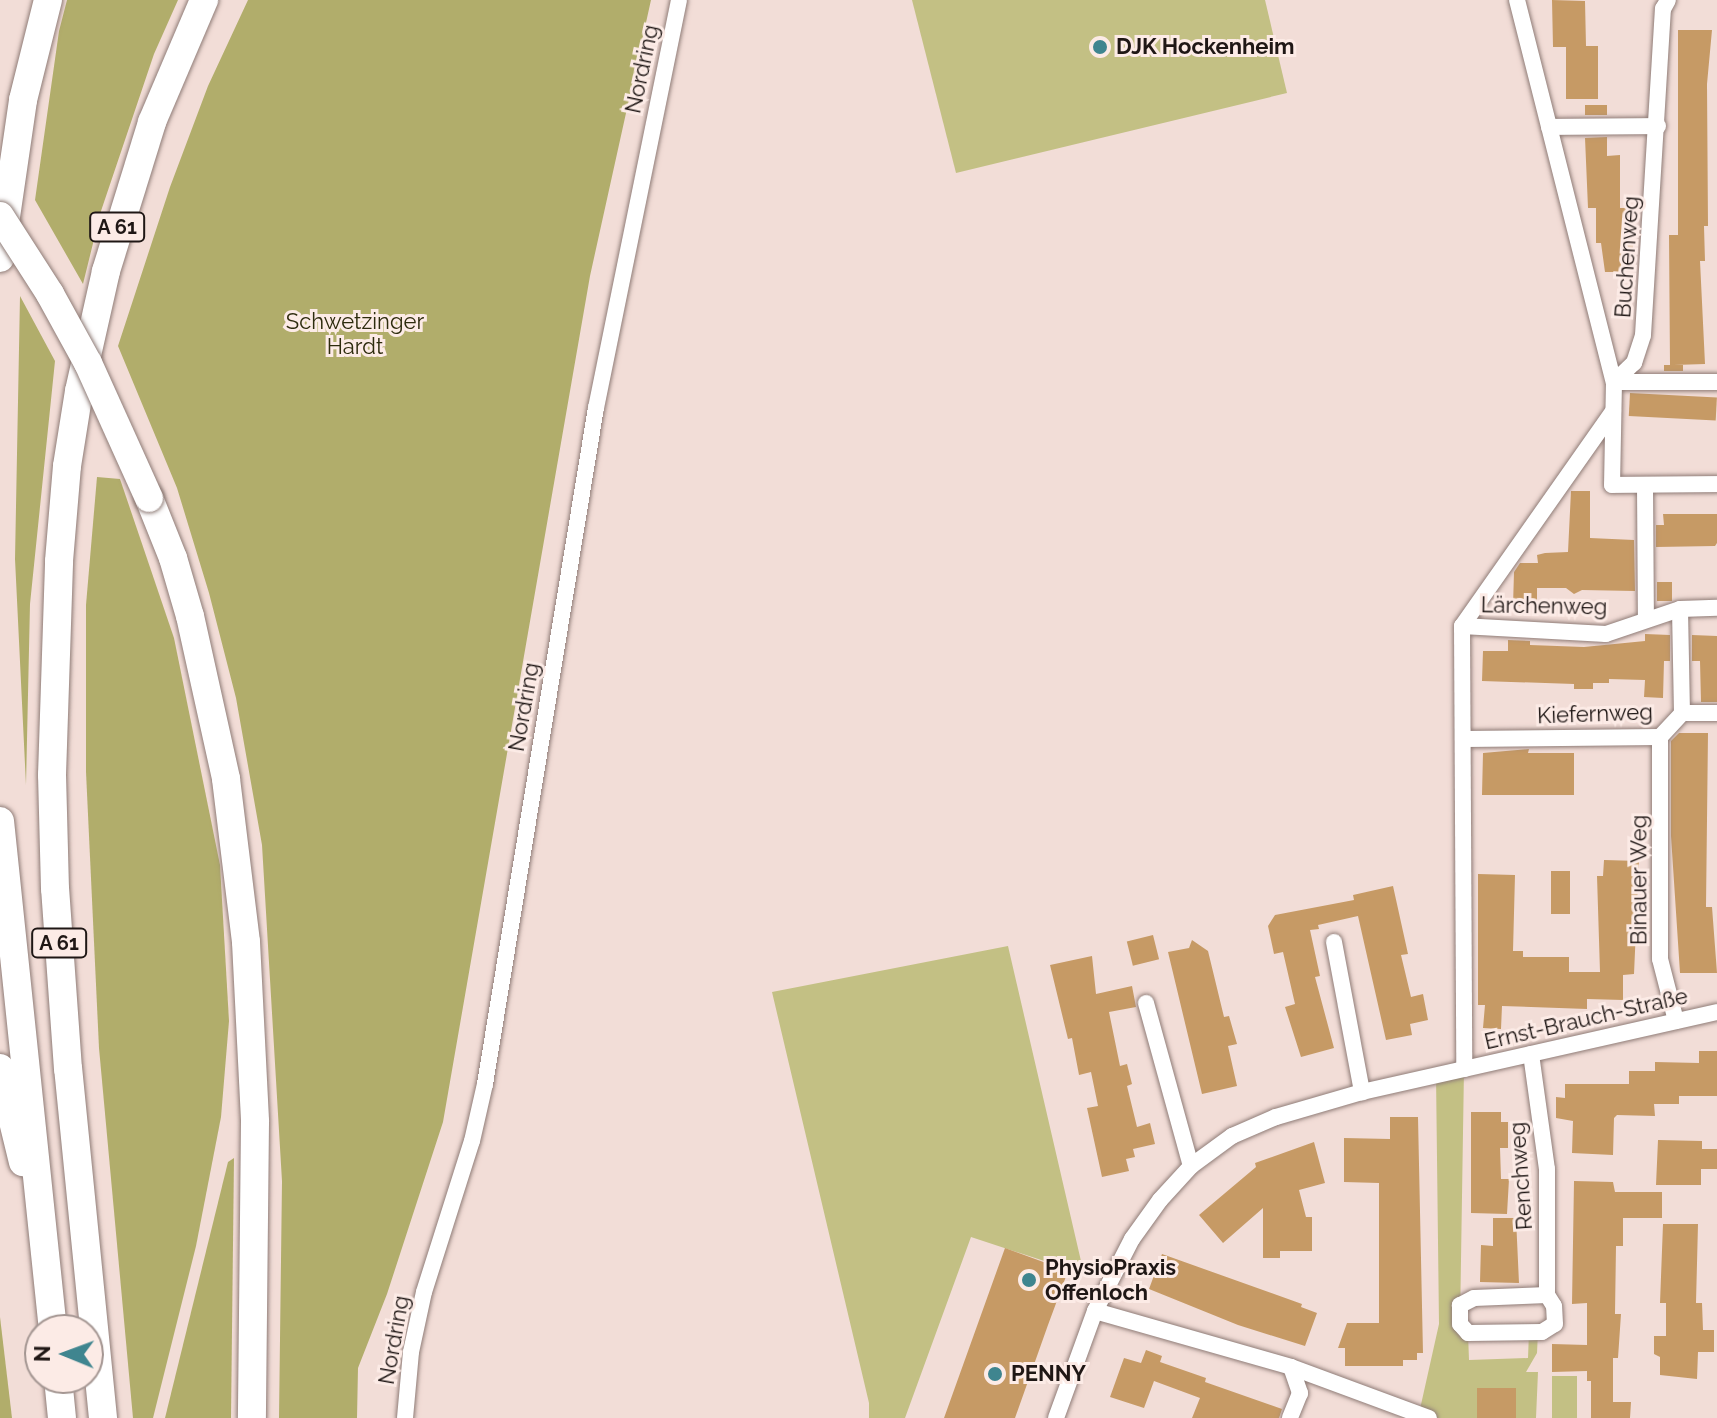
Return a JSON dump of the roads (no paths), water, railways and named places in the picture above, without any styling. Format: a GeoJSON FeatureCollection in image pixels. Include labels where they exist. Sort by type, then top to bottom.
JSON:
{"type":"FeatureCollection","features":[{"type":"Feature","properties":{"kind":"highway"},"geometry":{"type":"LineString","coordinates":[[0,258],[23,100],[48,0]]}},
{"type":"Feature","properties":{"kind":"highway","name":"A 61"},"geometry":{"type":"LineString","coordinates":[[103,1418],[68,1069],[55,889],[52,775],[59,561],[67,466],[79,391],[110,256],[152,122],[204,0]]}},
{"type":"Feature","properties":{"kind":"highway"},"geometry":{"type":"LineString","coordinates":[[0,216],[50,294],[88,363],[149,498],[173,558],[190,616],[226,779],[246,942],[255,1151],[252,1418]]}},
{"type":"Feature","properties":{"kind":"highway","name":"A 61"},"geometry":{"type":"LineString","coordinates":[[0,821],[51,1314]]}},
{"type":"Feature","properties":{"kind":"highway","name":"A 61"},"geometry":{"type":"LineString","coordinates":[[0,1068],[11,1123],[43,1231]]}},
{"type":"Feature","properties":{"kind":"highway"},"geometry":{"type":"LineString","coordinates":[[60,1394],[62,1418]]}},
{"type":"Feature","properties":{"kind":"street","name":"Nordring"},"geometry":{"type":"LineString","coordinates":[[405,1418],[411,1352],[424,1292],[472,1141],[485,1084],[596,408],[679,0]]}},
{"type":"Feature","properties":{"kind":"street","name":"Buchenweg"},"geometry":{"type":"LineString","coordinates":[[1517,0],[1614,382],[1612,485],[1645,486]]}},
{"type":"Feature","properties":{"kind":"street","name":"Buchenweg"},"geometry":{"type":"LineString","coordinates":[[1614,382],[1634,363],[1643,335],[1663,9],[1668,0]]}},
{"type":"Feature","properties":{"kind":"street"},"geometry":{"type":"LineString","coordinates":[[1549,127],[1658,126]]}},
{"type":"Feature","properties":{"kind":"street"},"geometry":{"type":"LineString","coordinates":[[1614,382],[1717,382]]}},
{"type":"Feature","properties":{"kind":"street"},"geometry":{"type":"LineString","coordinates":[[1465,739],[1462,626],[1613,411]]}},
{"type":"Feature","properties":{"kind":"street"},"geometry":{"type":"LineString","coordinates":[[1646,617],[1645,486],[1717,484]]}},
{"type":"Feature","properties":{"kind":"street","name":"Lärchenweg"},"geometry":{"type":"LineString","coordinates":[[1462,626],[1606,634],[1646,617],[1680,609],[1717,608]]}},
{"type":"Feature","properties":{"kind":"street"},"geometry":{"type":"LineString","coordinates":[[1680,609],[1682,713]]}},
{"type":"Feature","properties":{"kind":"street","name":"Kiefernweg"},"geometry":{"type":"LineString","coordinates":[[1465,739],[1660,737],[1682,713],[1717,713]]}},
{"type":"Feature","properties":{"kind":"street","name":"Binauer Weg"},"geometry":{"type":"LineString","coordinates":[[1660,737],[1660,959],[1676,1021]]}},
{"type":"Feature","properties":{"kind":"street","name":"Ernst-Brauch-Straße"},"geometry":{"type":"LineString","coordinates":[[1464,1069],[1465,739]]}},
{"type":"Feature","properties":{"kind":"street"},"geometry":{"type":"LineString","coordinates":[[1334,942],[1362,1092]]}},
{"type":"Feature","properties":{"kind":"street"},"geometry":{"type":"LineString","coordinates":[[1146,1003],[1191,1166]]}},
{"type":"Feature","properties":{"kind":"street","name":"Ernst-Brauch-Straße"},"geometry":{"type":"LineString","coordinates":[[1056,1418],[1095,1311],[1132,1239],[1160,1200],[1191,1166],[1232,1136],[1276,1117],[1362,1092],[1717,1012]]}},
{"type":"Feature","properties":{"kind":"street","name":"Renchweg"},"geometry":{"type":"LineString","coordinates":[[1531,1054],[1547,1169],[1547,1295],[1554,1306],[1555,1324],[1542,1332],[1468,1333],[1460,1324],[1460,1305],[1474,1298],[1547,1295]]}},
{"type":"Feature","properties":{"kind":"street"},"geometry":{"type":"LineString","coordinates":[[1095,1311],[1291,1367],[1429,1418]]}},
{"type":"Feature","properties":{"kind":"street"},"geometry":{"type":"LineString","coordinates":[[1290,1418],[1300,1393],[1291,1367]]}},
{"type":"Feature","properties":{"kind":"place","name":"DJK Hockenheim"},"geometry":{"type":"Point","coordinates":[1100,47]}},
{"type":"Feature","properties":{"kind":"place","name":"PhysioPraxis Offenloch"},"geometry":{"type":"Point","coordinates":[1029,1280]}},
{"type":"Feature","properties":{"kind":"place","name":"PENNY"},"geometry":{"type":"Point","coordinates":[995,1374]}},
{"type":"Feature","properties":{"kind":"park label","name":"Schwetzinger Hardt"},"geometry":{"type":"Point","coordinates":[355,334]}}]}
